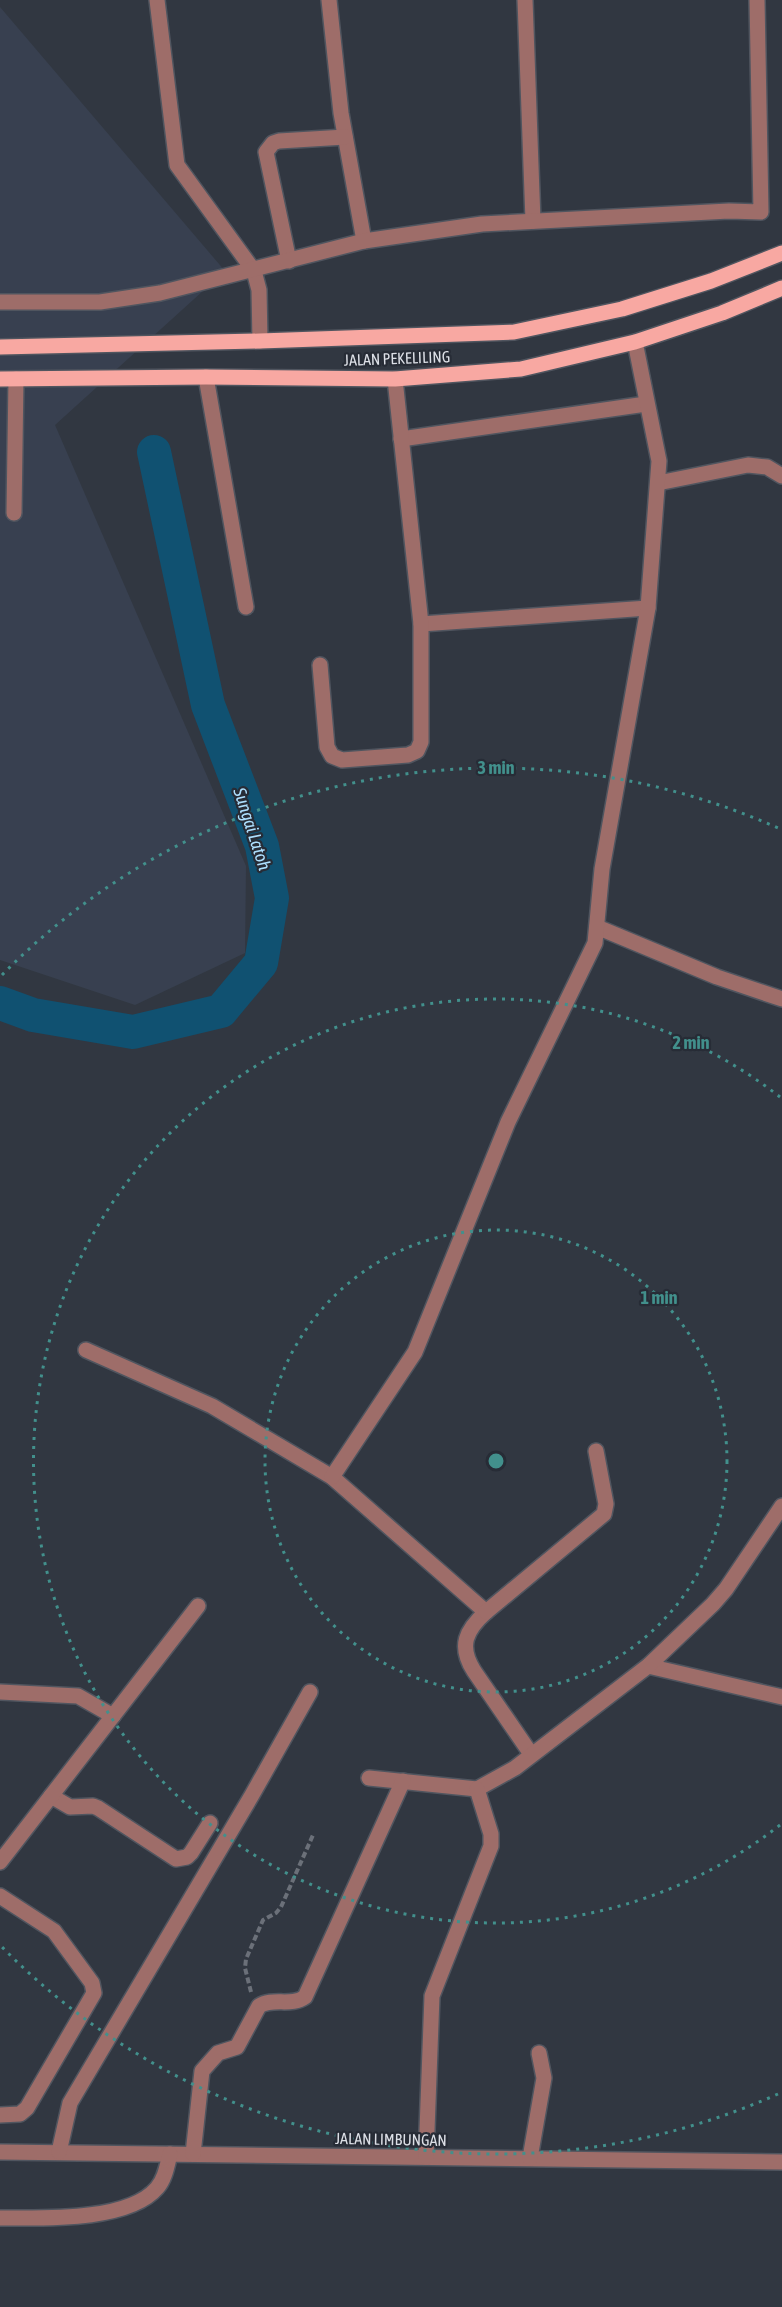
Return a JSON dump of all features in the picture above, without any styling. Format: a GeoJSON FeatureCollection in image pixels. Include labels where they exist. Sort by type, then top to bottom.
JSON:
{"type":"FeatureCollection","features":[{"type":"Feature","properties":{"kind":"main road","name":"JALAN PEKELILING"},"geometry":{"type":"LineString","coordinates":[[0,346],[260,341],[514,332],[622,309],[711,281],[782,253]]}},
{"type":"Feature","properties":{"kind":"main road","name":"JALAN PEKELILING"},"geometry":{"type":"LineString","coordinates":[[0,379],[206,377],[395,379],[521,369],[635,342],[722,313],[782,288]]}},
{"type":"Feature","properties":{"kind":"street"},"geometry":{"type":"LineString","coordinates":[[157,0],[177,165],[254,271],[259,290],[260,341]]}},
{"type":"Feature","properties":{"kind":"street"},"geometry":{"type":"LineString","coordinates":[[329,0],[345,136],[364,241]]}},
{"type":"Feature","properties":{"kind":"street"},"geometry":{"type":"LineString","coordinates":[[525,0],[533,221]]}},
{"type":"Feature","properties":{"kind":"street"},"geometry":{"type":"LineString","coordinates":[[0,302],[100,302],[160,293],[254,271],[364,241],[482,224],[729,211],[761,212],[757,0]]}},
{"type":"Feature","properties":{"kind":"street"},"geometry":{"type":"LineString","coordinates":[[289,261],[266,153],[273,143],[279,141],[345,136]]}},
{"type":"Feature","properties":{"kind":"street"},"geometry":{"type":"LineString","coordinates":[[332,1477],[418,1345],[508,1122],[595,943],[602,869],[648,608],[658,483],[659,461],[635,342]]}},
{"type":"Feature","properties":{"kind":"street"},"geometry":{"type":"LineString","coordinates":[[206,377],[246,607]]}},
{"type":"Feature","properties":{"kind":"street"},"geometry":{"type":"LineString","coordinates":[[14,513],[16,379]]}},
{"type":"Feature","properties":{"kind":"street"},"geometry":{"type":"LineString","coordinates":[[320,665],[327,747],[332,756],[342,760],[412,753],[420,747],[421,624],[395,379]]}},
{"type":"Feature","properties":{"kind":"street"},"geometry":{"type":"LineString","coordinates":[[401,439],[646,404]]}},
{"type":"Feature","properties":{"kind":"street"},"geometry":{"type":"LineString","coordinates":[[658,483],[748,465],[767,467],[782,476]]}},
{"type":"Feature","properties":{"kind":"street"},"geometry":{"type":"LineString","coordinates":[[421,624],[648,608]]}},
{"type":"Feature","properties":{"kind":"street"},"geometry":{"type":"LineString","coordinates":[[597,927],[717,977],[780,995]]}},
{"type":"Feature","properties":{"kind":"street"},"geometry":{"type":"LineString","coordinates":[[86,1350],[212,1406],[332,1477],[486,1612]]}},
{"type":"Feature","properties":{"kind":"street"},"geometry":{"type":"LineString","coordinates":[[531,1754],[474,1671],[468,1657],[466,1642],[468,1632],[472,1624],[604,1514],[606,1504],[597,1451]]}},
{"type":"Feature","properties":{"kind":"street"},"geometry":{"type":"LineString","coordinates":[[369,1778],[477,1789],[515,1768],[648,1666],[726,1589],[782,1506]]}},
{"type":"Feature","properties":{"kind":"street"},"geometry":{"type":"LineString","coordinates":[[0,1862],[198,1606]]}},
{"type":"Feature","properties":{"kind":"street"},"geometry":{"type":"LineString","coordinates":[[648,1666],[782,1697]]}},
{"type":"Feature","properties":{"kind":"street"},"geometry":{"type":"LineString","coordinates":[[0,1692],[78,1696],[113,1716]]}},
{"type":"Feature","properties":{"kind":"street"},"geometry":{"type":"LineString","coordinates":[[59,2152],[70,2103],[252,1795],[310,1692]]}},
{"type":"Feature","properties":{"kind":"street"},"geometry":{"type":"LineString","coordinates":[[193,2154],[202,2072],[218,2053],[237,2047],[255,2010],[264,2003],[296,2002],[308,1994],[403,1781]]}},
{"type":"Feature","properties":{"kind":"street"},"geometry":{"type":"LineString","coordinates":[[426,2157],[432,1996],[491,1846],[491,1834],[477,1789]]}},
{"type":"Feature","properties":{"kind":"street"},"geometry":{"type":"LineString","coordinates":[[51,1796],[70,1807],[93,1806],[98,1808],[176,1859],[181,1859],[191,1853],[210,1823]]}},
{"type":"Feature","properties":{"kind":"street"},"geometry":{"type":"LineString","coordinates":[[0,1896],[54,1931],[92,1983],[94,1993],[27,2108],[20,2114],[0,2115]]}},
{"type":"Feature","properties":{"kind":"street"},"geometry":{"type":"LineString","coordinates":[[530,2158],[544,2078],[539,2053]]}},
{"type":"Feature","properties":{"kind":"street","name":"JALAN LIMBUNGAN"},"geometry":{"type":"LineString","coordinates":[[0,2152],[782,2162]]}},
{"type":"Feature","properties":{"kind":"street"},"geometry":{"type":"LineString","coordinates":[[0,2218],[51,2218],[96,2214],[128,2207],[145,2199],[157,2188],[164,2177],[170,2154]]}},
{"type":"Feature","properties":{"kind":"path"},"geometry":{"type":"LineString","coordinates":[[255,2010],[245,1968],[246,1959],[263,1920],[276,1913],[281,1907],[313,1835]]}},
{"type":"Feature","properties":{"kind":"shaded area"},"geometry":{"type":"Polygon","coordinates":[[[0,7],[225,271],[55,425],[246,866],[245,953],[135,1005],[0,960],[0,7]]]}},
{"type":"Feature","properties":{"kind":"waterway","name":"Sungai Latoh"},"geometry":{"type":"LineString","coordinates":[[0,1003],[33,1015],[133,1032],[221,1011],[261,963],[272,898],[262,846],[208,705],[154,452]]}}]}
